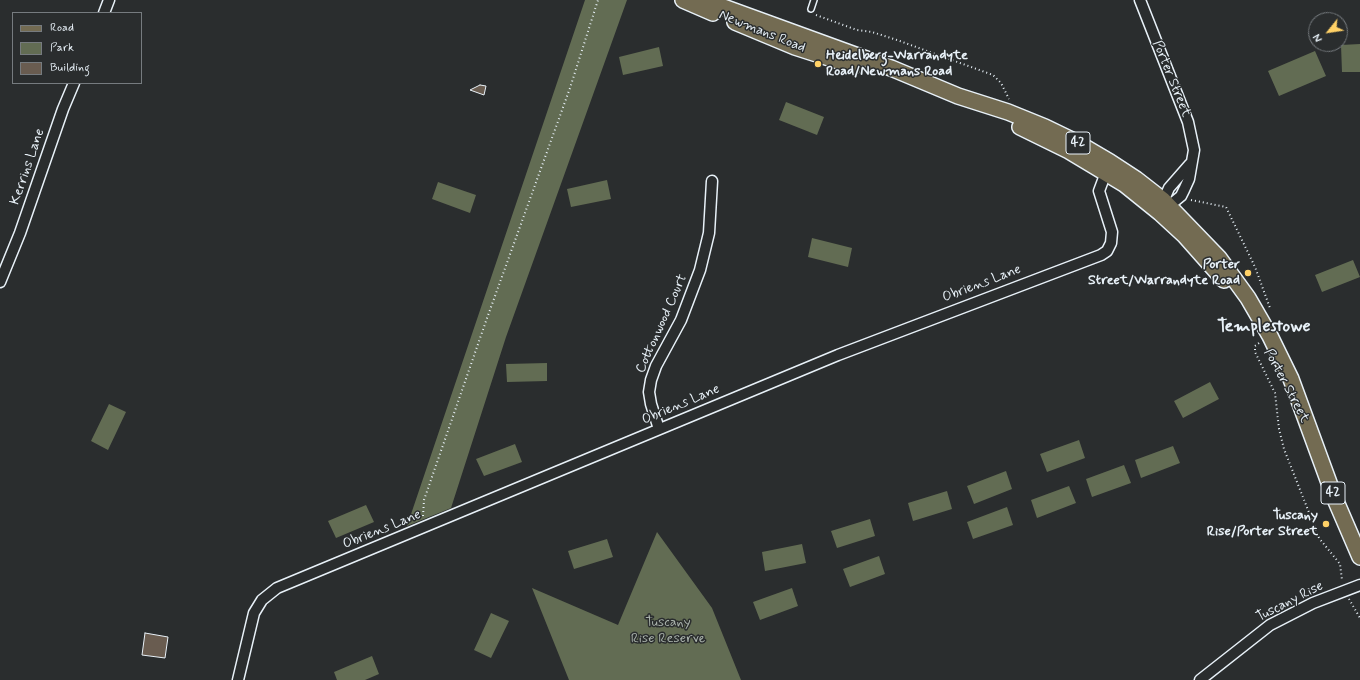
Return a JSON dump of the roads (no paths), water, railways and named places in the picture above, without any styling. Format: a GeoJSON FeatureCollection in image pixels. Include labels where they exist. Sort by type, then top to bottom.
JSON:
{"type":"FeatureCollection","features":[{"type":"Feature","properties":{"kind":"main road","name":"Newmans Road"},"geometry":{"type":"LineString","coordinates":[[683,0],[795,46],[958,96]]}},
{"type":"Feature","properties":{"kind":"main road","name":"Newmans Road"},"geometry":{"type":"LineString","coordinates":[[704,0],[891,68],[958,96],[979,104],[1008,112],[1045,127],[1076,142],[1108,167],[1136,179],[1165,205]]}},
{"type":"Feature","properties":{"kind":"main road","name":"Porter Street"},"geometry":{"type":"LineString","coordinates":[[1165,205],[1185,236],[1219,274],[1243,307],[1308,428]]}},
{"type":"Feature","properties":{"kind":"main road","name":"Porter Street"},"geometry":{"type":"LineString","coordinates":[[1165,205],[1219,258],[1248,298],[1270,336],[1291,379],[1335,499],[1360,558]]}},
{"type":"Feature","properties":{"kind":"street"},"geometry":{"type":"LineString","coordinates":[[104,12],[109,0]]}},
{"type":"Feature","properties":{"kind":"street","name":"Porter Street"},"geometry":{"type":"LineString","coordinates":[[1140,0],[1188,122],[1194,150],[1189,179],[1181,196],[1165,205]]}},
{"type":"Feature","properties":{"kind":"street","name":"Kerrins Lane"},"geometry":{"type":"LineString","coordinates":[[0,282],[20,233],[63,108],[74,84]]}},
{"type":"Feature","properties":{"kind":"street"},"geometry":{"type":"LineString","coordinates":[[1165,205],[1169,188],[1192,161]]}},
{"type":"Feature","properties":{"kind":"street","name":"Obriens Lane"},"geometry":{"type":"LineString","coordinates":[[238,680],[254,614],[262,600],[277,588],[838,355],[1108,251],[1112,243],[1112,232],[1099,191],[1108,167]]}},
{"type":"Feature","properties":{"kind":"street","name":"Cottonwood Court"},"geometry":{"type":"LineString","coordinates":[[659,429],[651,404],[649,392],[651,380],[656,366],[681,320],[700,270],[709,233],[712,181]]}},
{"type":"Feature","properties":{"kind":"street","name":"Tuscany Rise"},"geometry":{"type":"LineString","coordinates":[[1200,680],[1270,625],[1313,603],[1360,585]]}},
{"type":"Feature","properties":{"kind":"lane"},"geometry":{"type":"LineString","coordinates":[[811,9],[814,0]]}},
{"type":"Feature","properties":{"kind":"place","name":"Heidelberg-Warrandyte Road/Newmans Road"},"geometry":{"type":"Point","coordinates":[818,64]}},
{"type":"Feature","properties":{"kind":"place","name":"Porter Street/Warrandyte Road"},"geometry":{"type":"Point","coordinates":[1248,273]}},
{"type":"Feature","properties":{"kind":"place","name":"Tuscany Rise/Porter Street"},"geometry":{"type":"Point","coordinates":[1326,524]}},
{"type":"Feature","properties":{"kind":"district","name":"Templestowe"},"geometry":{"type":"Point","coordinates":[1264,327]}},
{"type":"Feature","properties":{"kind":"park label","name":"Tuscany Rise Reserve"},"geometry":{"type":"Point","coordinates":[668,632]}}]}
